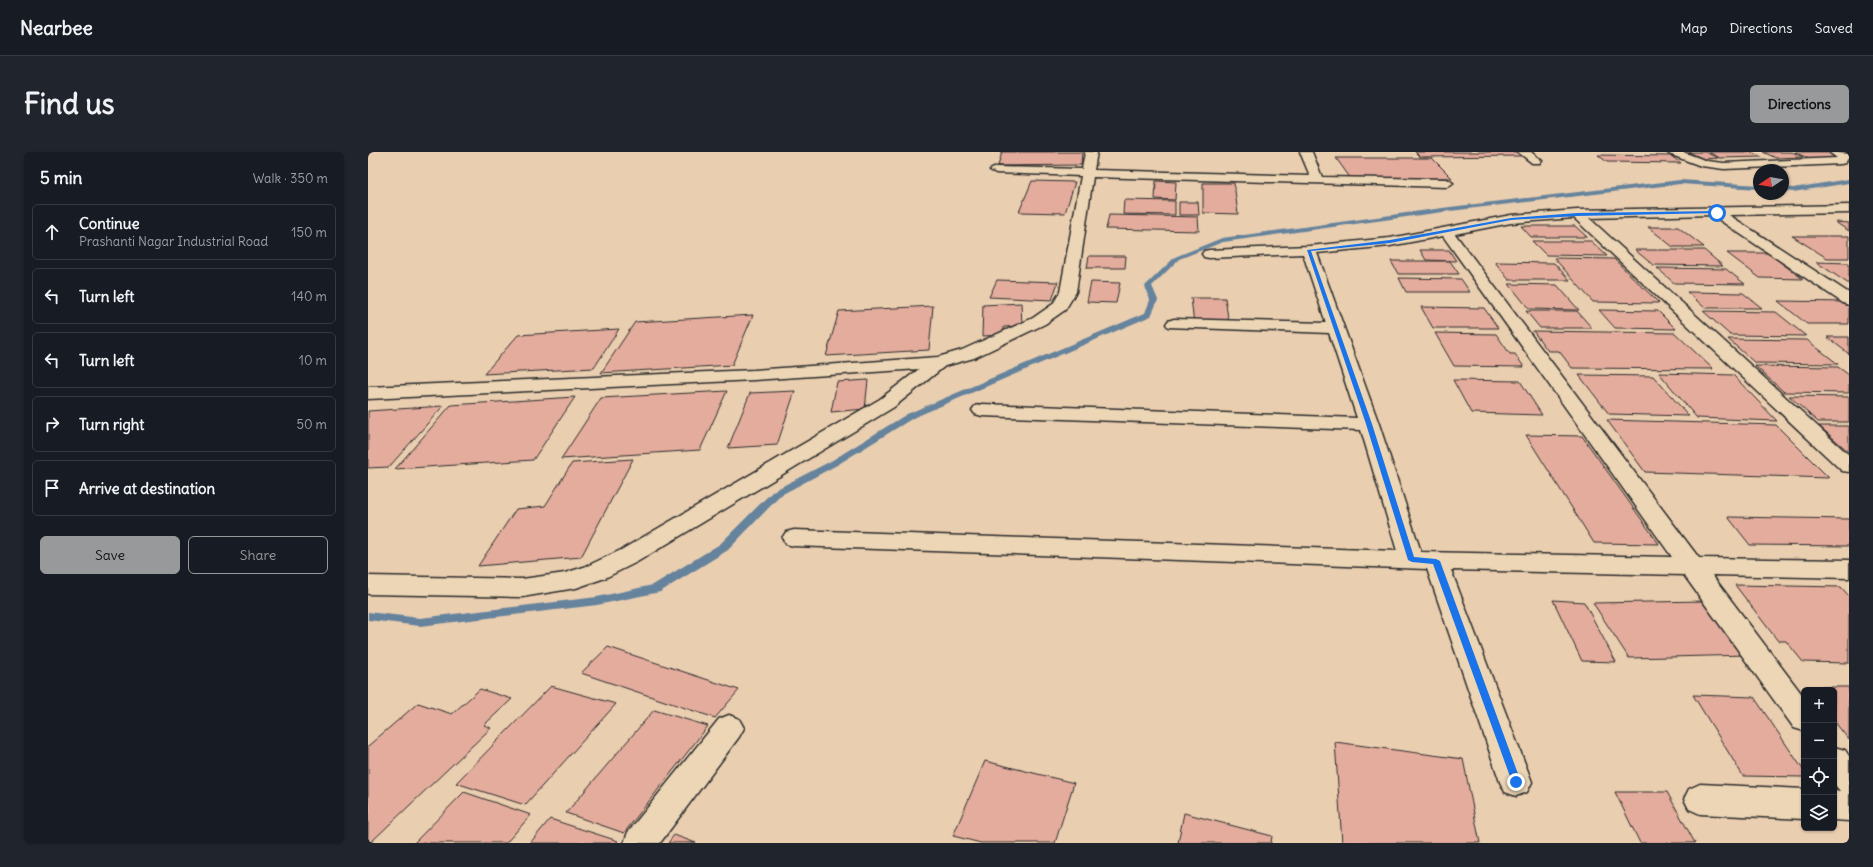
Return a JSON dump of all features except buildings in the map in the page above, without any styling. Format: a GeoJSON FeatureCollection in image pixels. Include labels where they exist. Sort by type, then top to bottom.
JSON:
{"type":"FeatureCollection","features":[{"type":"Feature","properties":{"kind":"street"},"geometry":{"type":"LineString","coordinates":[[368,393],[754,375],[939,362],[968,354],[1039,321],[1059,307],[1068,292],[1090,152]]}},
{"type":"Feature","properties":{"kind":"street"},"geometry":{"type":"LineString","coordinates":[[1306,152],[1317,180]]}},
{"type":"Feature","properties":{"kind":"street"},"geometry":{"type":"LineString","coordinates":[[1524,152],[1536,161]]}},
{"type":"Feature","properties":{"kind":"street"},"geometry":{"type":"LineString","coordinates":[[1673,152],[1705,164],[1724,166],[1812,163],[1842,160],[1844,156],[1835,152]]}},
{"type":"Feature","properties":{"kind":"street"},"geometry":{"type":"LineString","coordinates":[[1812,163],[1849,167]]}},
{"type":"Feature","properties":{"kind":"street"},"geometry":{"type":"LineString","coordinates":[[996,170],[1446,183]]}},
{"type":"Feature","properties":{"kind":"street"},"geometry":{"type":"LineString","coordinates":[[1209,254],[1309,250],[1390,242],[1446,230],[1511,219],[1577,214],[1717,213],[1849,209]]}},
{"type":"Feature","properties":{"kind":"street"},"geometry":{"type":"LineString","coordinates":[[1717,213],[1849,300]]}},
{"type":"Feature","properties":{"kind":"street"},"geometry":{"type":"LineString","coordinates":[[1577,214],[1849,466]]}},
{"type":"Feature","properties":{"kind":"street"},"geometry":{"type":"LineString","coordinates":[[1446,230],[1801,715]]}},
{"type":"Feature","properties":{"kind":"street"},"geometry":{"type":"LineString","coordinates":[[1309,250],[1369,424],[1516,782]]}},
{"type":"Feature","properties":{"kind":"street"},"geometry":{"type":"LineString","coordinates":[[1832,288],[1849,288]]}},
{"type":"Feature","properties":{"kind":"street"},"geometry":{"type":"LineString","coordinates":[[1174,324],[1336,328]]}},
{"type":"Feature","properties":{"kind":"street"},"geometry":{"type":"LineString","coordinates":[[368,586],[522,588],[567,582],[596,572],[629,556],[887,403],[939,362]]}},
{"type":"Feature","properties":{"kind":"street"},"geometry":{"type":"LineString","coordinates":[[982,410],[1369,424]]}},
{"type":"Feature","properties":{"kind":"street"},"geometry":{"type":"LineString","coordinates":[[794,538],[1424,560],[1849,569]]}},
{"type":"Feature","properties":{"kind":"street"},"geometry":{"type":"LineString","coordinates":[[640,843],[729,728]]}},
{"type":"Feature","properties":{"kind":"street"},"geometry":{"type":"LineString","coordinates":[[1837,764],[1849,780]]}},
{"type":"Feature","properties":{"kind":"street"},"geometry":{"type":"LineString","coordinates":[[1700,799],[1801,804]]}},
{"type":"Feature","properties":{"kind":"street"},"geometry":{"type":"LineString","coordinates":[[1837,805],[1849,806]]}},
{"type":"Feature","properties":{"kind":"waterway"},"geometry":{"type":"LineString","coordinates":[[1789,190],[1849,181]]}},
{"type":"Feature","properties":{"kind":"waterway"},"geometry":{"type":"LineString","coordinates":[[368,616],[420,622],[597,601],[656,589],[724,547],[777,493],[834,463],[910,416],[1148,314],[1154,300],[1148,286],[1177,258],[1222,240],[1450,209],[1680,182],[1753,187]]}},
{"type":"Feature","properties":{"kind":"route"},"geometry":{"type":"LineString","coordinates":[[1516,782],[1436,561],[1412,560],[1369,424],[1309,250],[1390,242],[1433,232],[1511,219],[1577,214],[1717,213]]}}]}
